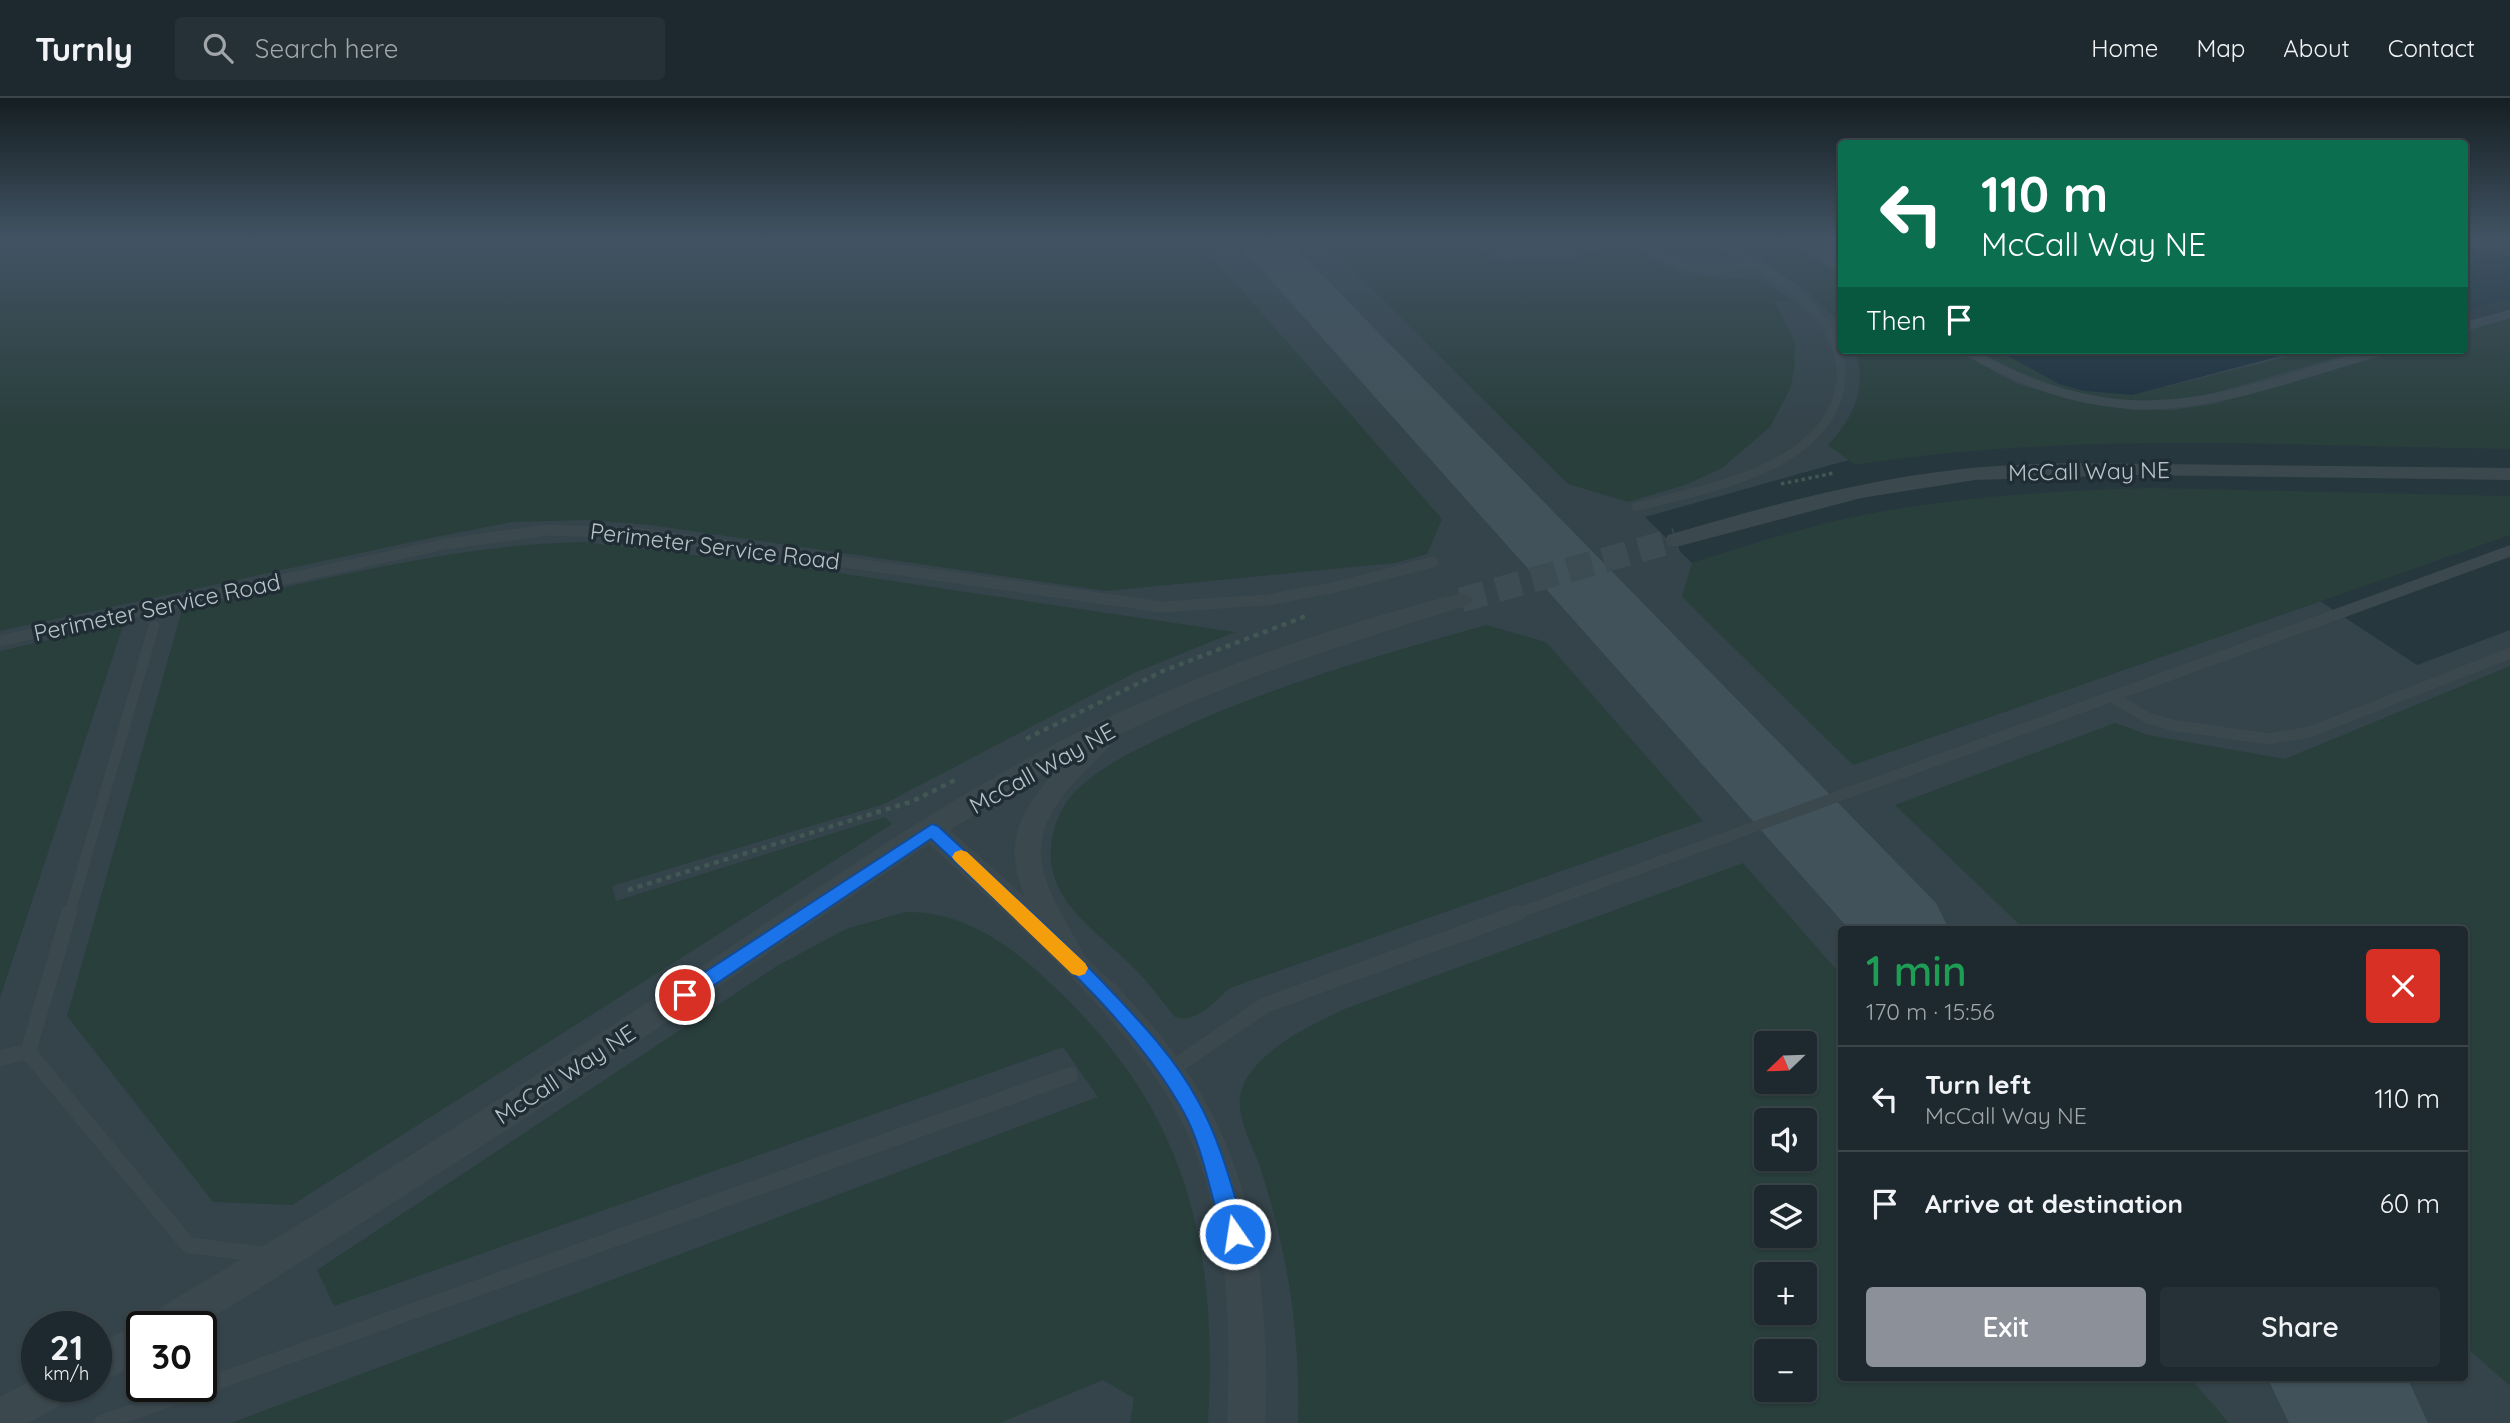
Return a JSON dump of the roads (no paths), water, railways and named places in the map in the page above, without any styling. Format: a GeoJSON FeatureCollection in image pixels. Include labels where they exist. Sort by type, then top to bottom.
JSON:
{"type":"FeatureCollection","features":[{"type":"Feature","properties":{"kind":"street","name":"McCall Way NE"},"geometry":{"type":"LineString","coordinates":[[1676,540],[1752,517],[1835,497],[1910,482],[1974,474],[2148,468],[2510,474]]}},
{"type":"Feature","properties":{"kind":"street","name":"McCall Way NE"},"geometry":{"type":"LineString","coordinates":[[190,1311],[282,1257],[529,1099],[932,830],[1036,766],[1204,685],[1283,655],[1461,600]]}},
{"type":"Feature","properties":{"kind":"street"},"geometry":{"type":"LineString","coordinates":[[1077,967],[1036,887],[1027,853],[1029,837],[1044,806],[1112,729]]}},
{"type":"Feature","properties":{"kind":"street"},"geometry":{"type":"LineString","coordinates":[[932,830],[1077,967],[1140,1034],[1190,1105],[1210,1148],[1226,1194],[1240,1254],[1247,1318],[1246,1423]]}},
{"type":"Feature","properties":{"kind":"street"},"geometry":{"type":"LineString","coordinates":[[0,1418],[30,1402]]}},
{"type":"Feature","properties":{"kind":"lane"},"geometry":{"type":"LineString","coordinates":[[1805,302],[1831,333],[1838,349]]}},
{"type":"Feature","properties":{"kind":"lane"},"geometry":{"type":"LineString","coordinates":[[2468,326],[2510,314]]}},
{"type":"Feature","properties":{"kind":"lane"},"geometry":{"type":"LineString","coordinates":[[1636,507],[1750,474],[1776,463],[1817,433],[1838,403],[1843,385],[1840,354]]}},
{"type":"Feature","properties":{"kind":"lane"},"geometry":{"type":"LineString","coordinates":[[1973,354],[2029,384],[2115,404],[2155,406],[2218,397],[2370,354]]}},
{"type":"Feature","properties":{"kind":"lane","name":"Perimeter Service Road"},"geometry":{"type":"LineString","coordinates":[[0,641],[446,544],[547,530],[638,533],[1162,607],[1203,608],[1269,602],[1338,588],[1433,562]]}},
{"type":"Feature","properties":{"kind":"lane"},"geometry":{"type":"LineString","coordinates":[[1169,1072],[1265,1005],[2510,551]]}},
{"type":"Feature","properties":{"kind":"lane"},"geometry":{"type":"LineString","coordinates":[[28,1052],[154,626]]}},
{"type":"Feature","properties":{"kind":"lane"},"geometry":{"type":"LineString","coordinates":[[2112,697],[2148,718],[2172,725],[2249,738],[2291,736],[2310,732],[2510,653]]}},
{"type":"Feature","properties":{"kind":"lane"},"geometry":{"type":"LineString","coordinates":[[0,1058],[28,1052]]}},
{"type":"Feature","properties":{"kind":"lane"},"geometry":{"type":"LineString","coordinates":[[28,1052],[188,1245],[282,1257]]}},
{"type":"Feature","properties":{"kind":"lane"},"geometry":{"type":"LineString","coordinates":[[102,1423],[1070,1075]]}},
{"type":"Feature","properties":{"kind":"water"},"geometry":{"type":"Polygon","coordinates":[[[2468,302],[2498,302],[2468,309],[2468,302]]]}},
{"type":"Feature","properties":{"kind":"water"},"geometry":{"type":"Polygon","coordinates":[[[2004,354],[2288,354],[2132,395],[2084,391],[2059,384],[2004,354]]]}},
{"type":"Feature","properties":{"kind":"tunnel"},"geometry":{"type":"LineString","coordinates":[[1461,600],[1676,540]]}}]}
